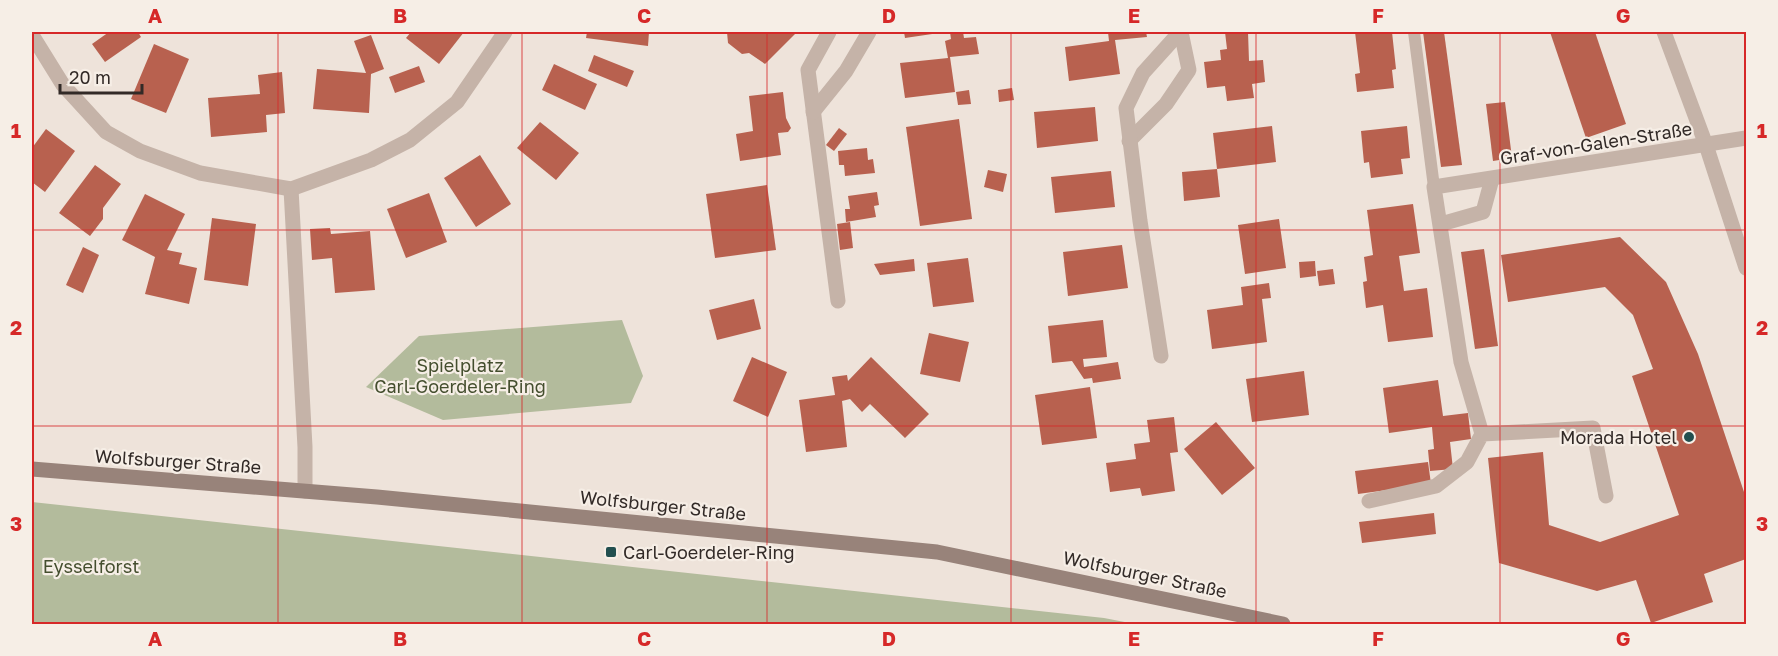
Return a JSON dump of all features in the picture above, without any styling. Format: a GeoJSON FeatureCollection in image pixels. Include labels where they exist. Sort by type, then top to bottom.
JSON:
{"type":"FeatureCollection","features":[{"type":"Feature","properties":{"kind":"street"},"geometry":{"type":"LineString","coordinates":[[32,34],[63,85],[106,132],[140,151],[200,172],[291,189],[371,160],[410,140],[457,102],[505,32]]}},
{"type":"Feature","properties":{"kind":"street"},"geometry":{"type":"LineString","coordinates":[[830,32],[808,70],[838,301]]}},
{"type":"Feature","properties":{"kind":"street"},"geometry":{"type":"LineString","coordinates":[[813,111],[846,71],[869,32]]}},
{"type":"Feature","properties":{"kind":"street"},"geometry":{"type":"LineString","coordinates":[[1129,141],[1166,104],[1189,70],[1180,32]]}},
{"type":"Feature","properties":{"kind":"street"},"geometry":{"type":"LineString","coordinates":[[1161,356],[1126,108],[1143,73],[1180,32]]}},
{"type":"Feature","properties":{"kind":"street"},"geometry":{"type":"LineString","coordinates":[[1664,32],[1706,145],[1746,268]]}},
{"type":"Feature","properties":{"kind":"street","name":"Graf-von-Galen-Straße"},"geometry":{"type":"LineString","coordinates":[[1434,187],[1746,138]]}},
{"type":"Feature","properties":{"kind":"street","name":"Graf-von-Galen-Straße"},"geometry":{"type":"LineString","coordinates":[[1441,224],[1482,212],[1492,179]]}},
{"type":"Feature","properties":{"kind":"street"},"geometry":{"type":"LineString","coordinates":[[1369,501],[1436,486],[1467,462],[1482,434],[1461,362],[1434,187]]}},
{"type":"Feature","properties":{"kind":"street"},"geometry":{"type":"LineString","coordinates":[[291,189],[305,447],[305,491]]}},
{"type":"Feature","properties":{"kind":"street"},"geometry":{"type":"LineString","coordinates":[[1482,434],[1593,428],[1606,496]]}},
{"type":"Feature","properties":{"kind":"street","name":"Wolfsburger Straße"},"geometry":{"type":"LineString","coordinates":[[32,470],[305,491],[937,552],[1283,624]]}},
{"type":"Feature","properties":{"kind":"lane"},"geometry":{"type":"LineString","coordinates":[[1414,32],[1434,187]]}},
{"type":"Feature","properties":{"kind":"green space","name":"Spielplatz Carl-Goerdeler-Ring"},"geometry":{"type":"Polygon","coordinates":[[[622,320],[643,376],[631,403],[443,420],[366,387],[419,336],[622,320]]]}},
{"type":"Feature","properties":{"kind":"green space","name":"Eysselforst"},"geometry":{"type":"Polygon","coordinates":[[[32,502],[1104,618],[1135,624],[32,624],[32,502]]]}},
{"type":"Feature","properties":{"kind":"building"},"geometry":{"type":"Polygon","coordinates":[[[109,32],[138,32],[141,37],[105,62],[92,44],[109,32]]]}},
{"type":"Feature","properties":{"kind":"building"},"geometry":{"type":"Polygon","coordinates":[[[411,32],[464,32],[439,64],[406,38],[411,32]]]}},
{"type":"Feature","properties":{"kind":"building"},"geometry":{"type":"Polygon","coordinates":[[[587,32],[649,32],[648,46],[586,38],[587,32]]]}},
{"type":"Feature","properties":{"kind":"building"},"geometry":{"type":"Polygon","coordinates":[[[727,32],[797,32],[765,64],[749,53],[742,54],[728,43],[727,32]]]}},
{"type":"Feature","properties":{"kind":"building"},"geometry":{"type":"Polygon","coordinates":[[[904,32],[939,32],[939,33],[905,38],[904,32]]]}},
{"type":"Feature","properties":{"kind":"building"},"geometry":{"type":"Polygon","coordinates":[[[950,32],[963,32],[964,38],[976,37],[979,54],[950,57],[955,92],[905,98],[900,63],[948,58],[945,41],[951,39],[950,32]]]}},
{"type":"Feature","properties":{"kind":"building"},"geometry":{"type":"Polygon","coordinates":[[[1108,32],[1146,32],[1147,37],[1115,40],[1120,74],[1069,81],[1065,47],[1109,41],[1108,32]]]}},
{"type":"Feature","properties":{"kind":"building"},"geometry":{"type":"Polygon","coordinates":[[[1225,32],[1248,32],[1249,61],[1263,60],[1265,82],[1252,84],[1254,98],[1227,101],[1225,86],[1207,88],[1204,62],[1221,60],[1220,50],[1227,49],[1225,32]]]}},
{"type":"Feature","properties":{"kind":"building"},"geometry":{"type":"Polygon","coordinates":[[[1355,32],[1392,32],[1396,69],[1392,70],[1394,88],[1357,92],[1355,74],[1360,73],[1355,32]]]}},
{"type":"Feature","properties":{"kind":"building"},"geometry":{"type":"Polygon","coordinates":[[[1423,32],[1444,32],[1462,165],[1441,167],[1423,32]]]}},
{"type":"Feature","properties":{"kind":"building"},"geometry":{"type":"Polygon","coordinates":[[[1550,32],[1595,32],[1626,124],[1586,138],[1550,32]]]}},
{"type":"Feature","properties":{"kind":"building"},"geometry":{"type":"Polygon","coordinates":[[[371,35],[384,69],[371,74],[369,113],[313,109],[317,69],[366,73],[354,41],[371,35]]]}},
{"type":"Feature","properties":{"kind":"building"},"geometry":{"type":"Polygon","coordinates":[[[154,44],[189,59],[166,113],[131,99],[154,44]]]}},
{"type":"Feature","properties":{"kind":"building"},"geometry":{"type":"Polygon","coordinates":[[[594,55],[634,71],[627,87],[588,71],[594,55]]]}},
{"type":"Feature","properties":{"kind":"building"},"geometry":{"type":"Polygon","coordinates":[[[554,64],[597,84],[585,110],[542,90],[554,64]]]}},
{"type":"Feature","properties":{"kind":"building"},"geometry":{"type":"Polygon","coordinates":[[[419,66],[425,82],[395,93],[389,77],[419,66]]]}},
{"type":"Feature","properties":{"kind":"building"},"geometry":{"type":"Polygon","coordinates":[[[282,72],[285,113],[266,115],[267,132],[211,137],[208,98],[260,94],[258,75],[282,72]]]}},
{"type":"Feature","properties":{"kind":"building"},"geometry":{"type":"Polygon","coordinates":[[[1012,88],[1014,100],[999,102],[998,90],[1012,88]]]}},
{"type":"Feature","properties":{"kind":"building"},"geometry":{"type":"Polygon","coordinates":[[[969,90],[971,104],[958,105],[956,92],[969,90]]]}},
{"type":"Feature","properties":{"kind":"building"},"geometry":{"type":"Polygon","coordinates":[[[783,92],[786,118],[791,128],[788,132],[778,133],[781,155],[740,161],[736,134],[753,131],[749,96],[783,92]]]}},
{"type":"Feature","properties":{"kind":"building"},"geometry":{"type":"Polygon","coordinates":[[[1505,102],[1512,158],[1493,161],[1486,104],[1505,102]]]}},
{"type":"Feature","properties":{"kind":"building"},"geometry":{"type":"Polygon","coordinates":[[[1095,107],[1098,141],[1037,148],[1034,112],[1095,107]]]}},
{"type":"Feature","properties":{"kind":"building"},"geometry":{"type":"Polygon","coordinates":[[[959,119],[972,219],[920,226],[906,127],[959,119]]]}},
{"type":"Feature","properties":{"kind":"building"},"geometry":{"type":"Polygon","coordinates":[[[540,122],[579,153],[556,180],[517,148],[540,122]]]}},
{"type":"Feature","properties":{"kind":"building"},"geometry":{"type":"Polygon","coordinates":[[[1272,126],[1276,162],[1217,169],[1213,133],[1272,126]]]}},
{"type":"Feature","properties":{"kind":"building"},"geometry":{"type":"Polygon","coordinates":[[[1407,126],[1410,158],[1401,159],[1403,174],[1371,178],[1369,162],[1364,163],[1361,131],[1407,126]]]}},
{"type":"Feature","properties":{"kind":"building"},"geometry":{"type":"Polygon","coordinates":[[[839,128],[847,134],[834,151],[826,145],[839,128]]]}},
{"type":"Feature","properties":{"kind":"building"},"geometry":{"type":"Polygon","coordinates":[[[46,129],[75,151],[45,192],[32,182],[32,148],[46,129]]]}},
{"type":"Feature","properties":{"kind":"building"},"geometry":{"type":"Polygon","coordinates":[[[867,148],[868,160],[873,159],[875,173],[845,176],[844,165],[839,165],[838,151],[867,148]]]}},
{"type":"Feature","properties":{"kind":"building"},"geometry":{"type":"Polygon","coordinates":[[[480,155],[511,204],[476,227],[444,178],[480,155]]]}},
{"type":"Feature","properties":{"kind":"building"},"geometry":{"type":"Polygon","coordinates":[[[95,165],[121,184],[103,208],[103,219],[90,236],[59,213],[95,165]]]}},
{"type":"Feature","properties":{"kind":"building"},"geometry":{"type":"Polygon","coordinates":[[[1217,169],[1220,197],[1184,201],[1182,172],[1217,169]]]}},
{"type":"Feature","properties":{"kind":"building"},"geometry":{"type":"Polygon","coordinates":[[[988,170],[1007,174],[1003,192],[984,187],[988,170]]]}},
{"type":"Feature","properties":{"kind":"building"},"geometry":{"type":"Polygon","coordinates":[[[1111,171],[1115,207],[1055,213],[1051,177],[1111,171]]]}},
{"type":"Feature","properties":{"kind":"building"},"geometry":{"type":"Polygon","coordinates":[[[767,185],[776,250],[715,258],[706,194],[767,185]]]}},
{"type":"Feature","properties":{"kind":"building"},"geometry":{"type":"Polygon","coordinates":[[[877,192],[879,205],[874,206],[876,217],[846,222],[845,209],[850,209],[848,196],[877,192]]]}},
{"type":"Feature","properties":{"kind":"building"},"geometry":{"type":"Polygon","coordinates":[[[429,193],[447,242],[406,258],[387,209],[429,193]]]}},
{"type":"Feature","properties":{"kind":"building"},"geometry":{"type":"Polygon","coordinates":[[[145,194],[185,214],[167,250],[182,253],[179,264],[197,268],[189,304],[145,294],[155,257],[122,240],[145,194]]]}},
{"type":"Feature","properties":{"kind":"building"},"geometry":{"type":"Polygon","coordinates":[[[1413,204],[1420,253],[1399,256],[1404,291],[1427,288],[1433,337],[1388,342],[1383,305],[1366,308],[1363,282],[1367,281],[1364,257],[1373,255],[1367,210],[1413,204]]]}},
{"type":"Feature","properties":{"kind":"building"},"geometry":{"type":"Polygon","coordinates":[[[212,218],[256,224],[248,286],[204,280],[212,218]]]}},
{"type":"Feature","properties":{"kind":"building"},"geometry":{"type":"Polygon","coordinates":[[[1279,219],[1286,268],[1245,274],[1238,225],[1279,219]]]}},
{"type":"Feature","properties":{"kind":"building"},"geometry":{"type":"Polygon","coordinates":[[[850,222],[853,248],[840,250],[837,224],[850,222]]]}},
{"type":"Feature","properties":{"kind":"building"},"geometry":{"type":"Polygon","coordinates":[[[330,228],[331,234],[370,231],[375,290],[335,293],[332,258],[312,260],[310,229],[330,228]]]}},
{"type":"Feature","properties":{"kind":"building"},"geometry":{"type":"Polygon","coordinates":[[[1620,237],[1666,282],[1698,354],[1746,498],[1746,559],[1704,574],[1713,602],[1651,623],[1636,580],[1597,591],[1499,563],[1488,458],[1543,452],[1549,525],[1600,542],[1679,515],[1632,376],[1653,369],[1633,315],[1605,287],[1508,302],[1501,255],[1620,237]]]}},
{"type":"Feature","properties":{"kind":"building"},"geometry":{"type":"Polygon","coordinates":[[[1122,245],[1128,288],[1068,296],[1063,252],[1122,245]]]}},
{"type":"Feature","properties":{"kind":"building"},"geometry":{"type":"Polygon","coordinates":[[[83,247],[99,255],[83,293],[66,285],[83,247]]]}},
{"type":"Feature","properties":{"kind":"building"},"geometry":{"type":"Polygon","coordinates":[[[1484,249],[1498,346],[1475,349],[1461,252],[1484,249]]]}},
{"type":"Feature","properties":{"kind":"building"},"geometry":{"type":"Polygon","coordinates":[[[968,258],[974,302],[933,307],[927,263],[968,258]]]}},
{"type":"Feature","properties":{"kind":"building"},"geometry":{"type":"Polygon","coordinates":[[[914,259],[915,271],[880,275],[874,264],[914,259]]]}},
{"type":"Feature","properties":{"kind":"building"},"geometry":{"type":"Polygon","coordinates":[[[1315,261],[1316,276],[1300,278],[1299,262],[1315,261]]]}},
{"type":"Feature","properties":{"kind":"building"},"geometry":{"type":"Polygon","coordinates":[[[1333,269],[1335,284],[1319,286],[1317,271],[1333,269]]]}},
{"type":"Feature","properties":{"kind":"building"},"geometry":{"type":"Polygon","coordinates":[[[1269,283],[1271,298],[1262,299],[1267,342],[1212,349],[1207,310],[1243,305],[1241,287],[1269,283]]]}},
{"type":"Feature","properties":{"kind":"building"},"geometry":{"type":"Polygon","coordinates":[[[754,299],[761,329],[717,340],[709,310],[754,299]]]}},
{"type":"Feature","properties":{"kind":"building"},"geometry":{"type":"Polygon","coordinates":[[[1103,320],[1107,357],[1083,359],[1084,367],[1118,362],[1121,379],[1093,383],[1092,378],[1084,379],[1072,361],[1052,363],[1048,326],[1103,320]]]}},
{"type":"Feature","properties":{"kind":"building"},"geometry":{"type":"Polygon","coordinates":[[[929,333],[969,342],[960,382],[920,374],[929,333]]]}},
{"type":"Feature","properties":{"kind":"building"},"geometry":{"type":"Polygon","coordinates":[[[752,357],[787,372],[768,417],[733,401],[752,357]]]}},
{"type":"Feature","properties":{"kind":"building"},"geometry":{"type":"Polygon","coordinates":[[[871,357],[929,414],[905,438],[870,404],[862,412],[850,399],[842,401],[847,447],[806,452],[799,400],[835,395],[832,377],[847,375],[848,381],[871,357]]]}},
{"type":"Feature","properties":{"kind":"building"},"geometry":{"type":"Polygon","coordinates":[[[1304,371],[1309,415],[1252,422],[1246,379],[1304,371]]]}},
{"type":"Feature","properties":{"kind":"building"},"geometry":{"type":"Polygon","coordinates":[[[1438,380],[1443,416],[1468,413],[1471,439],[1450,442],[1453,469],[1430,471],[1428,450],[1434,449],[1432,427],[1389,433],[1383,388],[1438,380]]]}},
{"type":"Feature","properties":{"kind":"building"},"geometry":{"type":"Polygon","coordinates":[[[1090,387],[1097,438],[1042,445],[1035,395],[1090,387]]]}},
{"type":"Feature","properties":{"kind":"building"},"geometry":{"type":"Polygon","coordinates":[[[1174,417],[1178,452],[1170,453],[1175,491],[1142,496],[1140,488],[1110,492],[1106,463],[1136,459],[1134,444],[1150,442],[1147,420],[1174,417]]]}},
{"type":"Feature","properties":{"kind":"building"},"geometry":{"type":"Polygon","coordinates":[[[1216,422],[1255,468],[1222,495],[1184,449],[1216,422]]]}},
{"type":"Feature","properties":{"kind":"building"},"geometry":{"type":"Polygon","coordinates":[[[1428,462],[1431,484],[1358,494],[1355,471],[1428,462]]]}},
{"type":"Feature","properties":{"kind":"building"},"geometry":{"type":"Polygon","coordinates":[[[1434,513],[1436,534],[1362,543],[1359,522],[1434,513]]]}},
{"type":"Feature","properties":{"kind":"place","name":"Morada Hotel"},"geometry":{"type":"Point","coordinates":[1689,437]}},
{"type":"Feature","properties":{"kind":"place","name":"Carl-Goerdeler-Ring"},"geometry":{"type":"Point","coordinates":[611,552]}}]}
